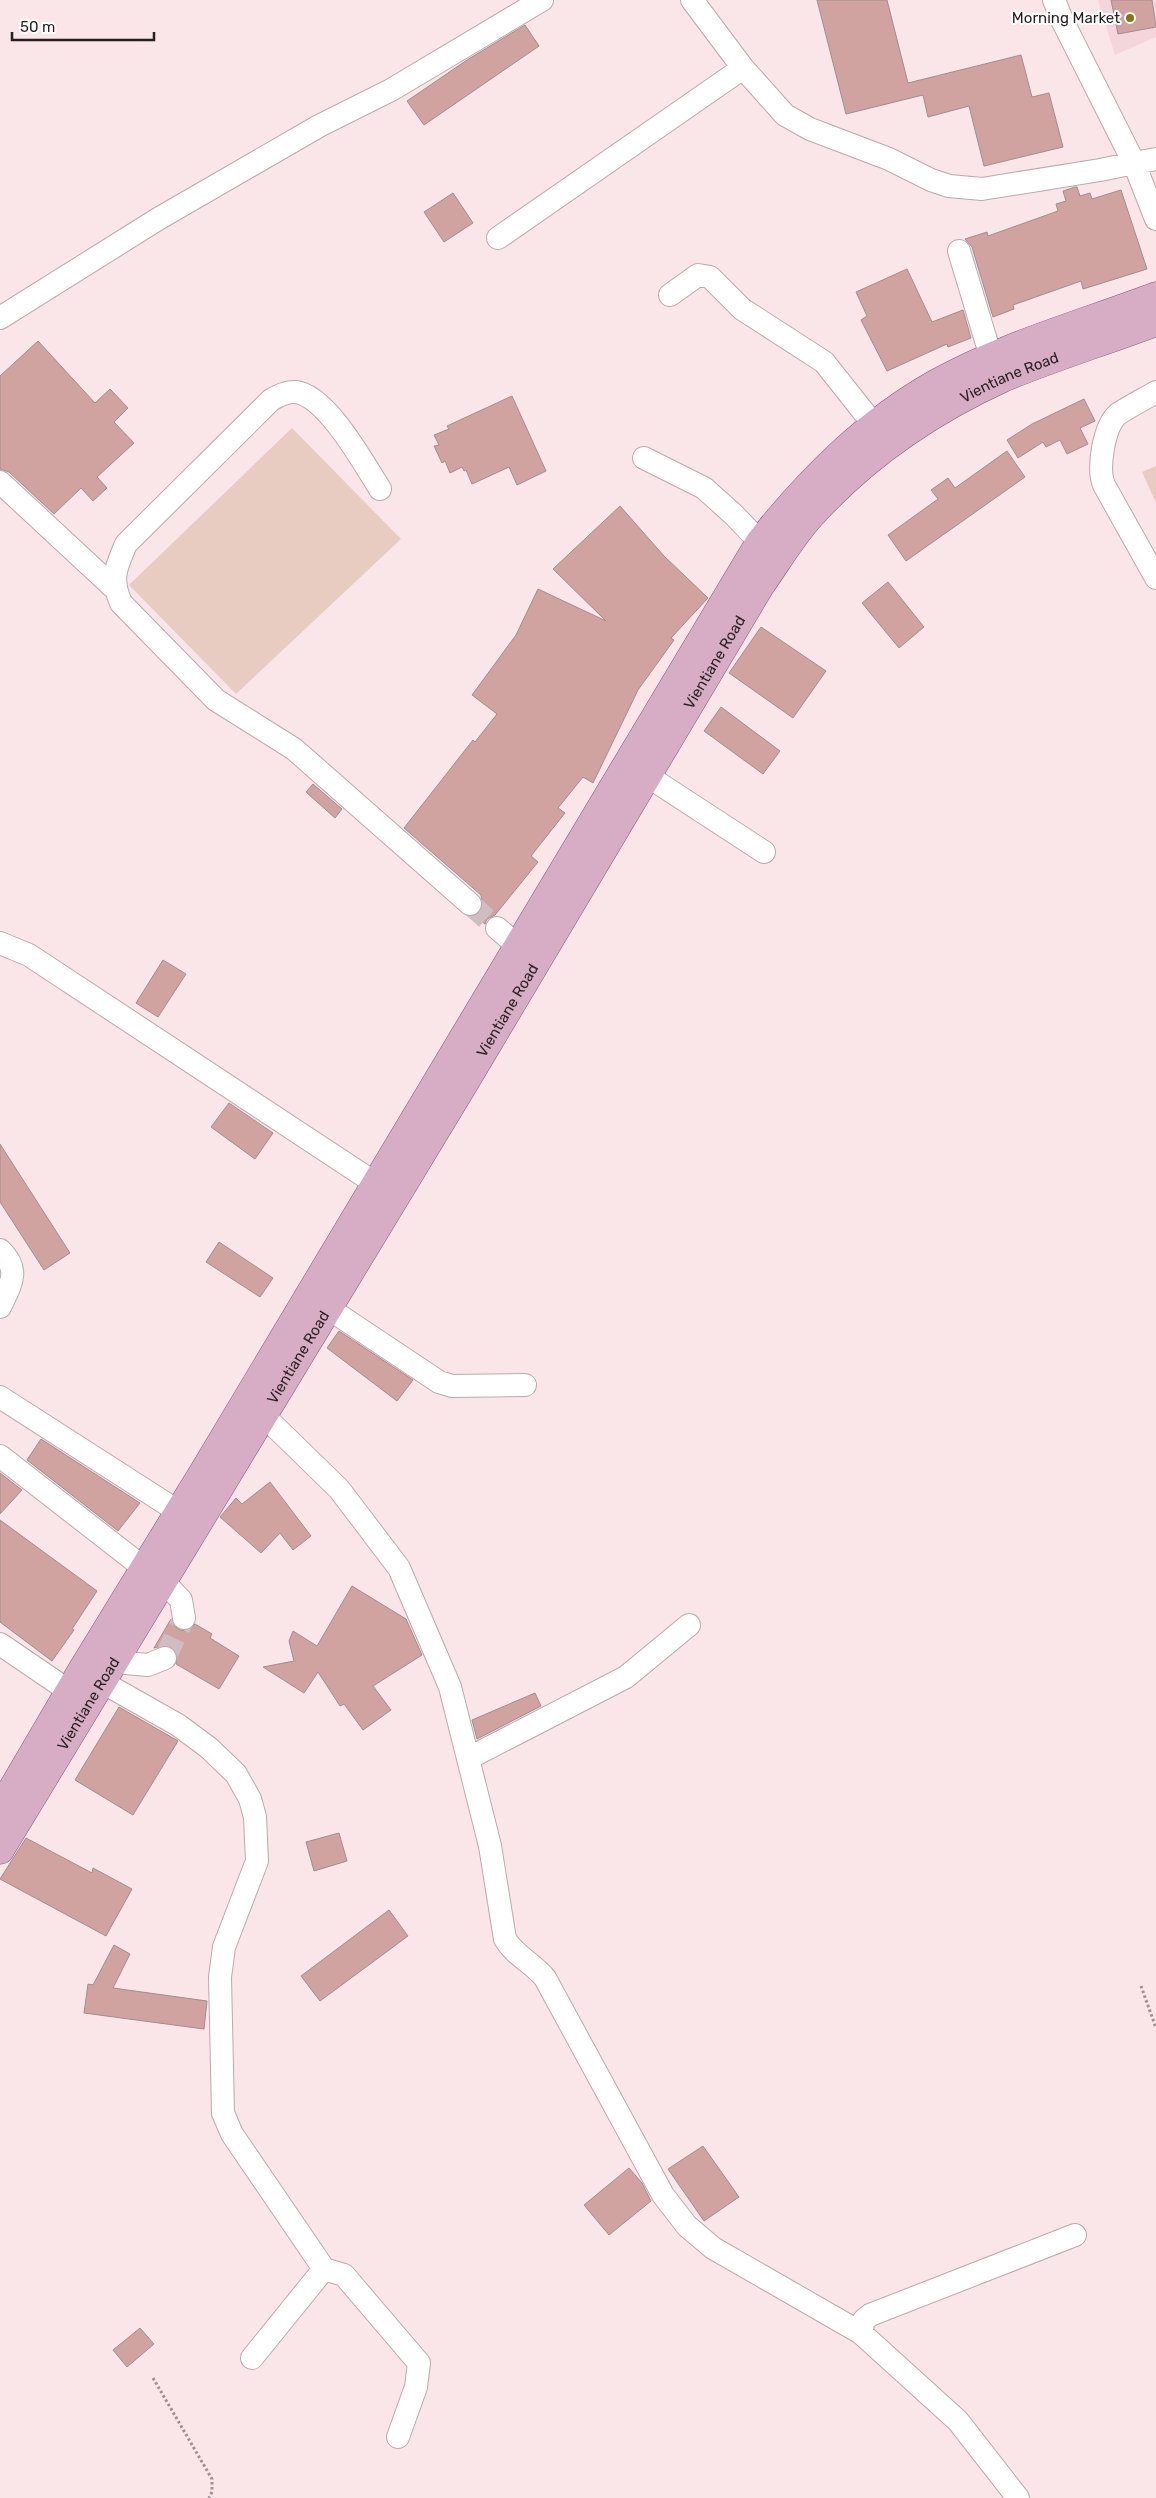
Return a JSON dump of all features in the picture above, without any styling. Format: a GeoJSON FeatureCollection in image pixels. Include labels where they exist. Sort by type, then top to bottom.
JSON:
{"type":"FeatureCollection","features":[{"type":"Feature","properties":{"kind":"main road"},"geometry":{"type":"LineString","coordinates":[[0,1810],[69,1691],[154,1575],[178,1512],[385,1190],[507,937],[624,773],[760,542],[791,504],[827,465],[874,424],[937,383],[992,357],[1156,296]]}},
{"type":"Feature","properties":{"kind":"main road","name":"Vientiane Road"},"geometry":{"type":"LineString","coordinates":[[0,1850],[109,1672],[154,1575],[262,1415],[328,1308],[385,1190],[646,775],[760,586],[814,512],[855,470],[910,429],[1004,378],[1156,322]]}},
{"type":"Feature","properties":{"kind":"street"},"geometry":{"type":"LineString","coordinates":[[0,318],[158,219],[319,126],[391,90],[542,0]]}},
{"type":"Feature","properties":{"kind":"street"},"geometry":{"type":"LineString","coordinates":[[692,0],[743,68],[785,115],[810,129],[889,159],[931,180],[948,186],[982,189],[1156,159]]}},
{"type":"Feature","properties":{"kind":"street"},"geometry":{"type":"LineString","coordinates":[[1054,0],[1062,20],[1134,162],[1156,219]]}},
{"type":"Feature","properties":{"kind":"street"},"geometry":{"type":"LineString","coordinates":[[498,238],[743,68]]}},
{"type":"Feature","properties":{"kind":"street"},"geometry":{"type":"LineString","coordinates":[[958,251],[992,357]]}},
{"type":"Feature","properties":{"kind":"street"},"geometry":{"type":"LineString","coordinates":[[670,295],[698,275],[710,277],[742,309],[824,362],[874,424]]}},
{"type":"Feature","properties":{"kind":"street"},"geometry":{"type":"LineString","coordinates":[[113,586],[117,566],[126,544],[270,400],[282,394],[296,392],[312,400],[338,423],[380,489]]}},
{"type":"Feature","properties":{"kind":"street"},"geometry":{"type":"LineString","coordinates":[[1156,392],[1117,415],[1108,431],[1100,466],[1100,475],[1104,485],[1156,578]]}},
{"type":"Feature","properties":{"kind":"street"},"geometry":{"type":"LineString","coordinates":[[644,458],[704,488],[760,542]]}},
{"type":"Feature","properties":{"kind":"street"},"geometry":{"type":"LineString","coordinates":[[0,482],[113,586],[121,603],[216,700],[294,749],[470,904]]}},
{"type":"Feature","properties":{"kind":"street"},"geometry":{"type":"LineString","coordinates":[[646,775],[764,852]]}},
{"type":"Feature","properties":{"kind":"street"},"geometry":{"type":"LineString","coordinates":[[0,943],[29,956],[385,1190]]}},
{"type":"Feature","properties":{"kind":"street"},"geometry":{"type":"LineString","coordinates":[[0,1250],[12,1264],[14,1273],[0,1307]]}},
{"type":"Feature","properties":{"kind":"street"},"geometry":{"type":"LineString","coordinates":[[328,1308],[439,1382],[452,1386],[525,1385]]}},
{"type":"Feature","properties":{"kind":"street"},"geometry":{"type":"LineString","coordinates":[[0,1397],[178,1512]]}},
{"type":"Feature","properties":{"kind":"street"},"geometry":{"type":"LineString","coordinates":[[262,1415],[339,1489],[399,1568],[450,1687],[490,1846],[505,1939],[513,1952],[526,1960],[545,1978],[663,2195],[688,2226],[713,2248],[861,2333],[958,2421],[1018,2498]]}},
{"type":"Feature","properties":{"kind":"street"},"geometry":{"type":"LineString","coordinates":[[0,1456],[154,1575],[180,1600],[184,1618]]}},
{"type":"Feature","properties":{"kind":"street"},"geometry":{"type":"LineString","coordinates":[[468,1758],[626,1676],[689,1625]]}},
{"type":"Feature","properties":{"kind":"street"},"geometry":{"type":"LineString","coordinates":[[0,1644],[69,1691]]}},
{"type":"Feature","properties":{"kind":"street"},"geometry":{"type":"LineString","coordinates":[[109,1672],[148,1665],[165,1658]]}},
{"type":"Feature","properties":{"kind":"street"},"geometry":{"type":"LineString","coordinates":[[109,1672],[209,1748],[236,1774],[250,1799],[255,1816],[257,1862],[224,1947],[220,1977],[223,2113],[232,2134],[324,2269],[344,2275],[419,2363],[416,2387],[398,2437]]}},
{"type":"Feature","properties":{"kind":"street"},"geometry":{"type":"LineString","coordinates":[[861,2333],[864,2320],[870,2314],[1075,2235]]}},
{"type":"Feature","properties":{"kind":"street"},"geometry":{"type":"LineString","coordinates":[[252,2358],[324,2269]]}},
{"type":"Feature","properties":{"kind":"path"},"geometry":{"type":"LineString","coordinates":[[1141,1986],[1156,2028]]}},
{"type":"Feature","properties":{"kind":"path"},"geometry":{"type":"LineString","coordinates":[[152,2378],[212,2479],[212,2492],[209,2498]]}},
{"type":"Feature","properties":{"kind":"shaded area","name":"Morning Market"},"geometry":{"type":"Polygon","coordinates":[[[1098,0],[1156,0],[1156,37],[1115,55],[1098,0]]]}},
{"type":"Feature","properties":{"kind":"shaded area"},"geometry":{"type":"Polygon","coordinates":[[[292,428],[401,539],[236,694],[129,585],[292,428]]]}},
{"type":"Feature","properties":{"kind":"shaded area"},"geometry":{"type":"Polygon","coordinates":[[[1156,466],[1156,503],[1142,472],[1156,466]]]}},
{"type":"Feature","properties":{"kind":"building"},"geometry":{"type":"Polygon","coordinates":[[[817,0],[887,0],[908,83],[1021,55],[1032,97],[1049,93],[1063,147],[984,166],[969,106],[928,117],[923,95],[846,114],[817,0]]]}},
{"type":"Feature","properties":{"kind":"building"},"geometry":{"type":"Polygon","coordinates":[[[1111,0],[1152,0],[1156,27],[1118,34],[1111,0]]]}},
{"type":"Feature","properties":{"kind":"building"},"geometry":{"type":"Polygon","coordinates":[[[525,25],[539,46],[424,125],[407,101],[467,60],[525,25]]]}},
{"type":"Feature","properties":{"kind":"building"},"geometry":{"type":"Polygon","coordinates":[[[1077,187],[1080,196],[1090,193],[1092,199],[1121,190],[1147,269],[1083,289],[1081,281],[1013,305],[1014,309],[993,317],[972,247],[965,239],[987,232],[988,236],[1058,211],[1056,204],[1066,201],[1063,191],[1077,187]]]}},
{"type":"Feature","properties":{"kind":"building"},"geometry":{"type":"Polygon","coordinates":[[[453,193],[473,223],[444,242],[424,212],[453,193]]]}},
{"type":"Feature","properties":{"kind":"building"},"geometry":{"type":"Polygon","coordinates":[[[907,269],[932,322],[963,310],[971,338],[948,347],[947,344],[887,371],[861,320],[867,316],[856,292],[907,269]]]}},
{"type":"Feature","properties":{"kind":"building"},"geometry":{"type":"Polygon","coordinates":[[[38,341],[95,403],[110,389],[128,408],[114,422],[134,443],[97,477],[107,488],[93,501],[81,488],[54,514],[9,472],[0,469],[0,376],[38,341]]]}},
{"type":"Feature","properties":{"kind":"building"},"geometry":{"type":"Polygon","coordinates":[[[512,396],[546,471],[517,485],[509,467],[472,484],[466,470],[464,471],[462,467],[450,473],[445,461],[442,463],[434,446],[439,445],[434,435],[449,429],[447,426],[512,396]]]}},
{"type":"Feature","properties":{"kind":"building"},"geometry":{"type":"Polygon","coordinates":[[[1084,399],[1095,421],[1080,428],[1088,444],[1067,454],[1060,440],[1046,447],[1043,442],[1018,458],[1007,440],[1032,424],[1084,399]]]}},
{"type":"Feature","properties":{"kind":"building"},"geometry":{"type":"Polygon","coordinates":[[[1007,451],[1025,477],[906,561],[888,535],[938,499],[931,490],[948,478],[955,488],[1007,451]]]}},
{"type":"Feature","properties":{"kind":"building"},"geometry":{"type":"Polygon","coordinates":[[[620,506],[664,556],[708,598],[671,638],[674,640],[638,690],[593,783],[583,777],[558,808],[565,813],[531,856],[538,862],[495,915],[487,919],[485,924],[475,916],[483,907],[481,895],[404,828],[473,740],[475,742],[497,714],[472,695],[516,635],[538,589],[606,621],[553,569],[620,506]]]}},
{"type":"Feature","properties":{"kind":"building"},"geometry":{"type":"Polygon","coordinates":[[[888,582],[924,627],[899,648],[862,603],[888,582]]]}},
{"type":"Feature","properties":{"kind":"building"},"geometry":{"type":"Polygon","coordinates":[[[761,627],[826,671],[793,718],[729,673],[761,627]]]}},
{"type":"Feature","properties":{"kind":"building"},"geometry":{"type":"Polygon","coordinates":[[[721,707],[780,751],[763,774],[704,731],[721,707]]]}},
{"type":"Feature","properties":{"kind":"building"},"geometry":{"type":"Polygon","coordinates":[[[313,784],[342,809],[335,818],[306,792],[313,784]]]}},
{"type":"Feature","properties":{"kind":"building"},"geometry":{"type":"Polygon","coordinates":[[[163,960],[186,974],[158,1017],[136,1003],[163,960]]]}},
{"type":"Feature","properties":{"kind":"building"},"geometry":{"type":"Polygon","coordinates":[[[229,1103],[273,1133],[255,1159],[211,1127],[229,1103]]]}},
{"type":"Feature","properties":{"kind":"building"},"geometry":{"type":"Polygon","coordinates":[[[0,1144],[70,1253],[44,1270],[0,1202],[0,1144]]]}},
{"type":"Feature","properties":{"kind":"building"},"geometry":{"type":"Polygon","coordinates":[[[219,1242],[273,1278],[260,1297],[206,1262],[219,1242]]]}},
{"type":"Feature","properties":{"kind":"building"},"geometry":{"type":"Polygon","coordinates":[[[339,1331],[413,1380],[397,1401],[327,1348],[339,1331]]]}},
{"type":"Feature","properties":{"kind":"building"},"geometry":{"type":"Polygon","coordinates":[[[41,1439],[140,1503],[118,1531],[27,1460],[41,1439]]]}},
{"type":"Feature","properties":{"kind":"building"},"geometry":{"type":"Polygon","coordinates":[[[0,1473],[22,1490],[0,1514],[0,1473]]]}},
{"type":"Feature","properties":{"kind":"building"},"geometry":{"type":"Polygon","coordinates":[[[270,1482],[311,1536],[293,1550],[280,1533],[261,1553],[220,1517],[236,1498],[242,1504],[270,1482]]]}},
{"type":"Feature","properties":{"kind":"building"},"geometry":{"type":"Polygon","coordinates":[[[0,1520],[97,1591],[72,1629],[74,1630],[52,1661],[0,1622],[0,1520]]]}},
{"type":"Feature","properties":{"kind":"building"},"geometry":{"type":"Polygon","coordinates":[[[352,1586],[406,1619],[422,1655],[373,1686],[391,1710],[363,1730],[344,1704],[340,1706],[318,1672],[304,1693],[263,1667],[294,1661],[289,1641],[293,1631],[317,1646],[352,1586]]]}},
{"type":"Feature","properties":{"kind":"building"},"geometry":{"type":"Polygon","coordinates":[[[171,1619],[174,1626],[180,1630],[187,1631],[195,1624],[212,1634],[210,1638],[239,1656],[219,1689],[176,1664],[177,1653],[173,1647],[166,1645],[154,1648],[171,1619]]]}},
{"type":"Feature","properties":{"kind":"building"},"geometry":{"type":"Polygon","coordinates":[[[535,1693],[541,1706],[477,1739],[472,1720],[535,1693]]]}},
{"type":"Feature","properties":{"kind":"building"},"geometry":{"type":"Polygon","coordinates":[[[119,1707],[178,1741],[133,1815],[75,1780],[119,1707]]]}},
{"type":"Feature","properties":{"kind":"building"},"geometry":{"type":"Polygon","coordinates":[[[339,1833],[347,1861],[314,1871],[306,1842],[339,1833]]]}},
{"type":"Feature","properties":{"kind":"building"},"geometry":{"type":"Polygon","coordinates":[[[26,1838],[92,1873],[93,1868],[132,1889],[106,1936],[0,1879],[26,1838]]]}},
{"type":"Feature","properties":{"kind":"building"},"geometry":{"type":"Polygon","coordinates":[[[389,1910],[408,1936],[320,2001],[301,1976],[389,1910]]]}},
{"type":"Feature","properties":{"kind":"building"},"geometry":{"type":"Polygon","coordinates":[[[114,1945],[130,1954],[113,1988],[207,2001],[204,2029],[84,2013],[88,1984],[93,1985],[114,1945]]]}},
{"type":"Feature","properties":{"kind":"building"},"geometry":{"type":"Polygon","coordinates":[[[703,2146],[739,2197],[704,2221],[668,2169],[703,2146]]]}},
{"type":"Feature","properties":{"kind":"building"},"geometry":{"type":"Polygon","coordinates":[[[629,2168],[642,2183],[651,2201],[609,2235],[584,2205],[629,2168]]]}},
{"type":"Feature","properties":{"kind":"building"},"geometry":{"type":"Polygon","coordinates":[[[140,2328],[154,2344],[127,2367],[113,2350],[140,2328]]]}},
{"type":"Feature","properties":{"kind":"tunnel"},"geometry":{"type":"LineString","coordinates":[[470,904],[497,928]]}},
{"type":"Feature","properties":{"kind":"tunnel"},"geometry":{"type":"LineString","coordinates":[[165,1658],[184,1618]]}},
{"type":"Feature","properties":{"kind":"place","name":"Morning Market"},"geometry":{"type":"Point","coordinates":[1130,18]}}]}
